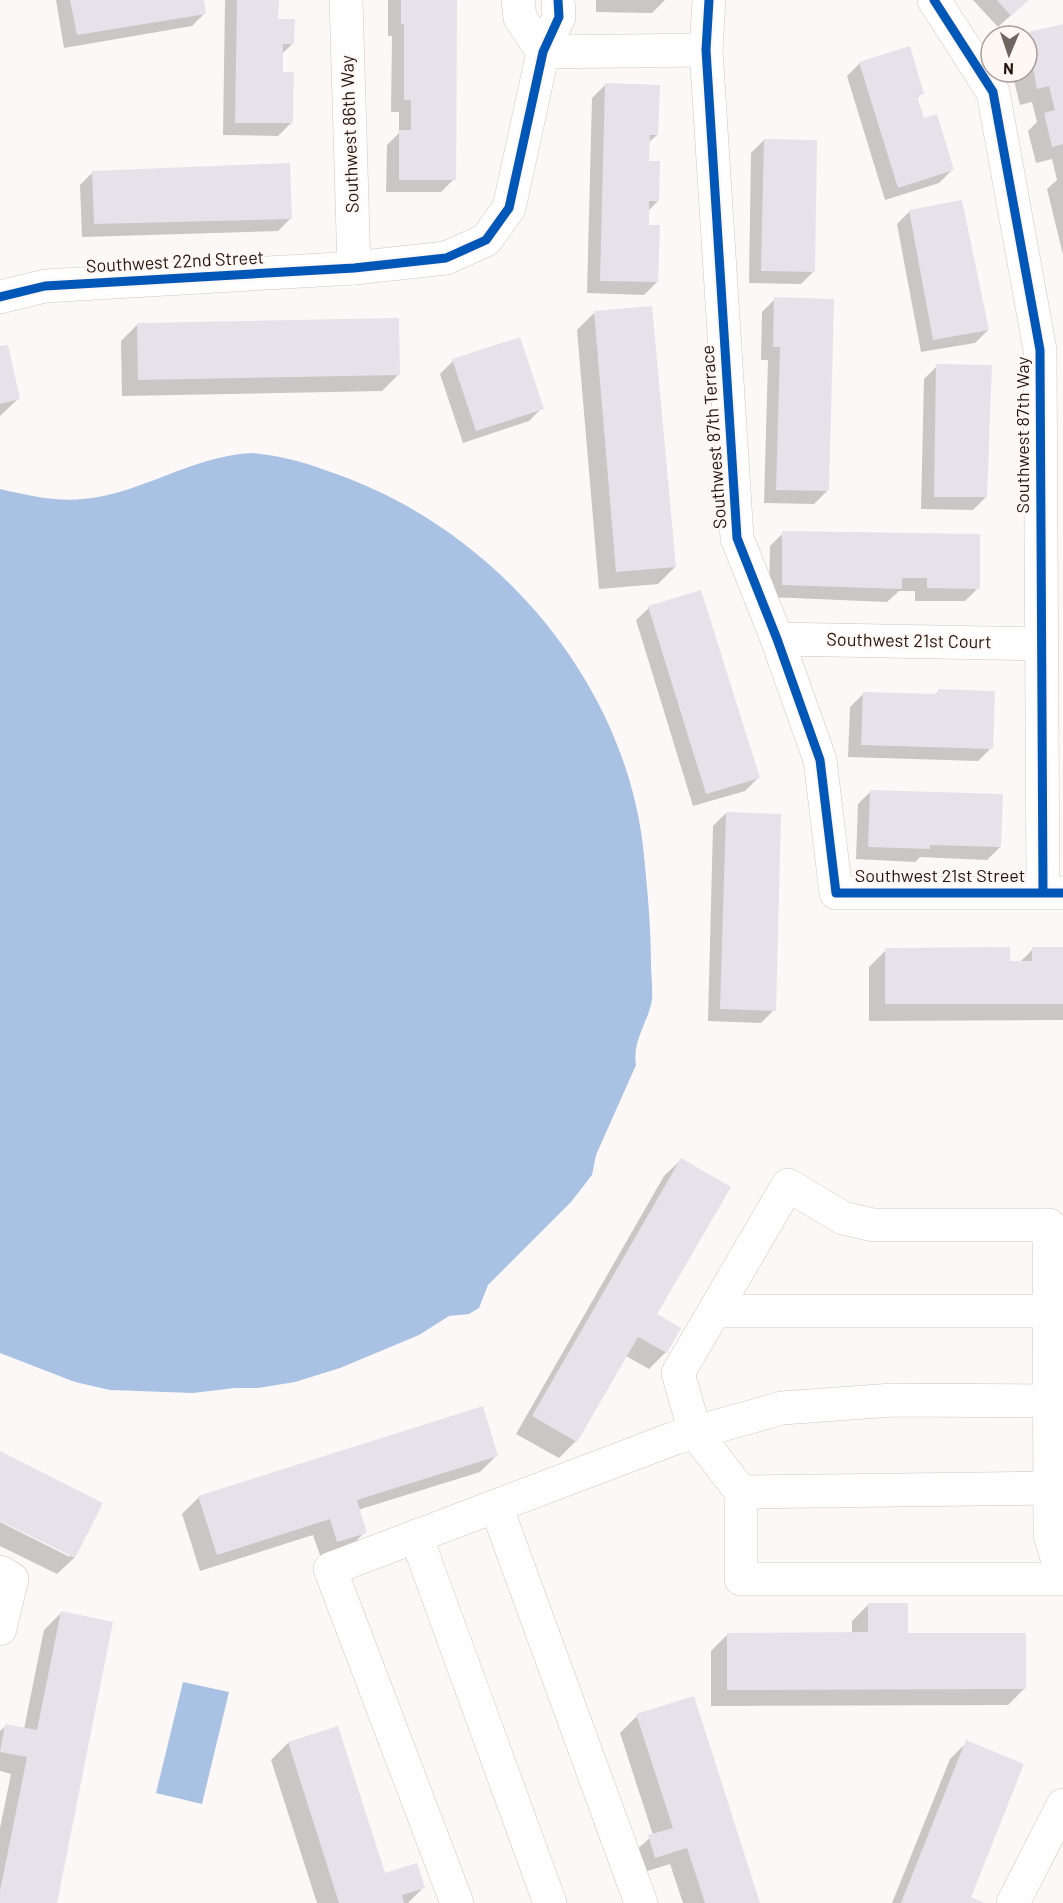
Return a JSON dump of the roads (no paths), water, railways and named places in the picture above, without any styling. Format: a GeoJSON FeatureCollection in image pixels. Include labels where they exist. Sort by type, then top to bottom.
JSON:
{"type":"FeatureCollection","features":[{"type":"Feature","properties":{"kind":"street","name":"Southwest 86th Way"},"geometry":{"type":"LineString","coordinates":[[346,0],[354,268]]}},
{"type":"Feature","properties":{"kind":"street"},"geometry":{"type":"LineString","coordinates":[[518,0],[520,18],[543,52],[706,50]]}},
{"type":"Feature","properties":{"kind":"street","name":"Southwest 22nd Street"},"geometry":{"type":"LineString","coordinates":[[0,297],[45,286],[354,268],[446,258],[486,240],[509,208],[543,52],[558,17],[558,0]]}},
{"type":"Feature","properties":{"kind":"street","name":"Southwest 87th Terrace"},"geometry":{"type":"LineString","coordinates":[[709,0],[706,50],[737,538],[777,639],[820,760],[836,893]]}},
{"type":"Feature","properties":{"kind":"street","name":"Southwest 87th Way"},"geometry":{"type":"LineString","coordinates":[[934,0],[993,92],[1040,350],[1040,644],[1053,892]]}},
{"type":"Feature","properties":{"kind":"street","name":"Southwest 21st Court"},"geometry":{"type":"LineString","coordinates":[[777,639],[1040,644]]}},
{"type":"Feature","properties":{"kind":"street","name":"Southwest 21st Street"},"geometry":{"type":"LineString","coordinates":[[836,893],[1053,892]]}},
{"type":"Feature","properties":{"kind":"street"},"geometry":{"type":"LineString","coordinates":[[788,1185],[843,1218],[873,1225],[1049,1226],[1050,1311],[1057,1401],[1050,1488],[1050,1535],[1063,1579],[741,1579],[741,1492],[695,1432],[678,1373],[715,1311],[788,1185]]}},
{"type":"Feature","properties":{"kind":"street"},"geometry":{"type":"LineString","coordinates":[[715,1311],[1050,1311]]}},
{"type":"Feature","properties":{"kind":"street"},"geometry":{"type":"LineString","coordinates":[[457,1903],[330,1569],[695,1432],[782,1408],[893,1400],[1057,1401]]}},
{"type":"Feature","properties":{"kind":"street"},"geometry":{"type":"LineString","coordinates":[[741,1492],[1050,1488]]}},
{"type":"Feature","properties":{"kind":"street"},"geometry":{"type":"LineString","coordinates":[[496,1506],[641,1903]]}},
{"type":"Feature","properties":{"kind":"street"},"geometry":{"type":"LineString","coordinates":[[416,1536],[550,1903]]}},
{"type":"Feature","properties":{"kind":"street"},"geometry":{"type":"LineString","coordinates":[[0,1572],[12,1578],[0,1629]]}},
{"type":"Feature","properties":{"kind":"street"},"geometry":{"type":"LineString","coordinates":[[1014,1903],[1063,1805]]}},
{"type":"Feature","properties":{"kind":"water"},"geometry":{"type":"Polygon","coordinates":[[[251,453],[285,458],[317,467],[396,500],[450,533],[498,573],[542,619],[579,670],[609,725],[631,784],[643,846],[650,920],[652,1000],[636,1048],[636,1065],[596,1155],[592,1175],[571,1202],[488,1285],[479,1308],[469,1314],[449,1316],[419,1335],[340,1368],[295,1382],[258,1388],[193,1393],[110,1390],[75,1382],[0,1353],[0,489],[52,499],[73,500],[104,496],[208,461],[251,453]]]}},
{"type":"Feature","properties":{"kind":"water"},"geometry":{"type":"Polygon","coordinates":[[[183,1682],[229,1692],[202,1804],[156,1793],[183,1682]]]}}]}
